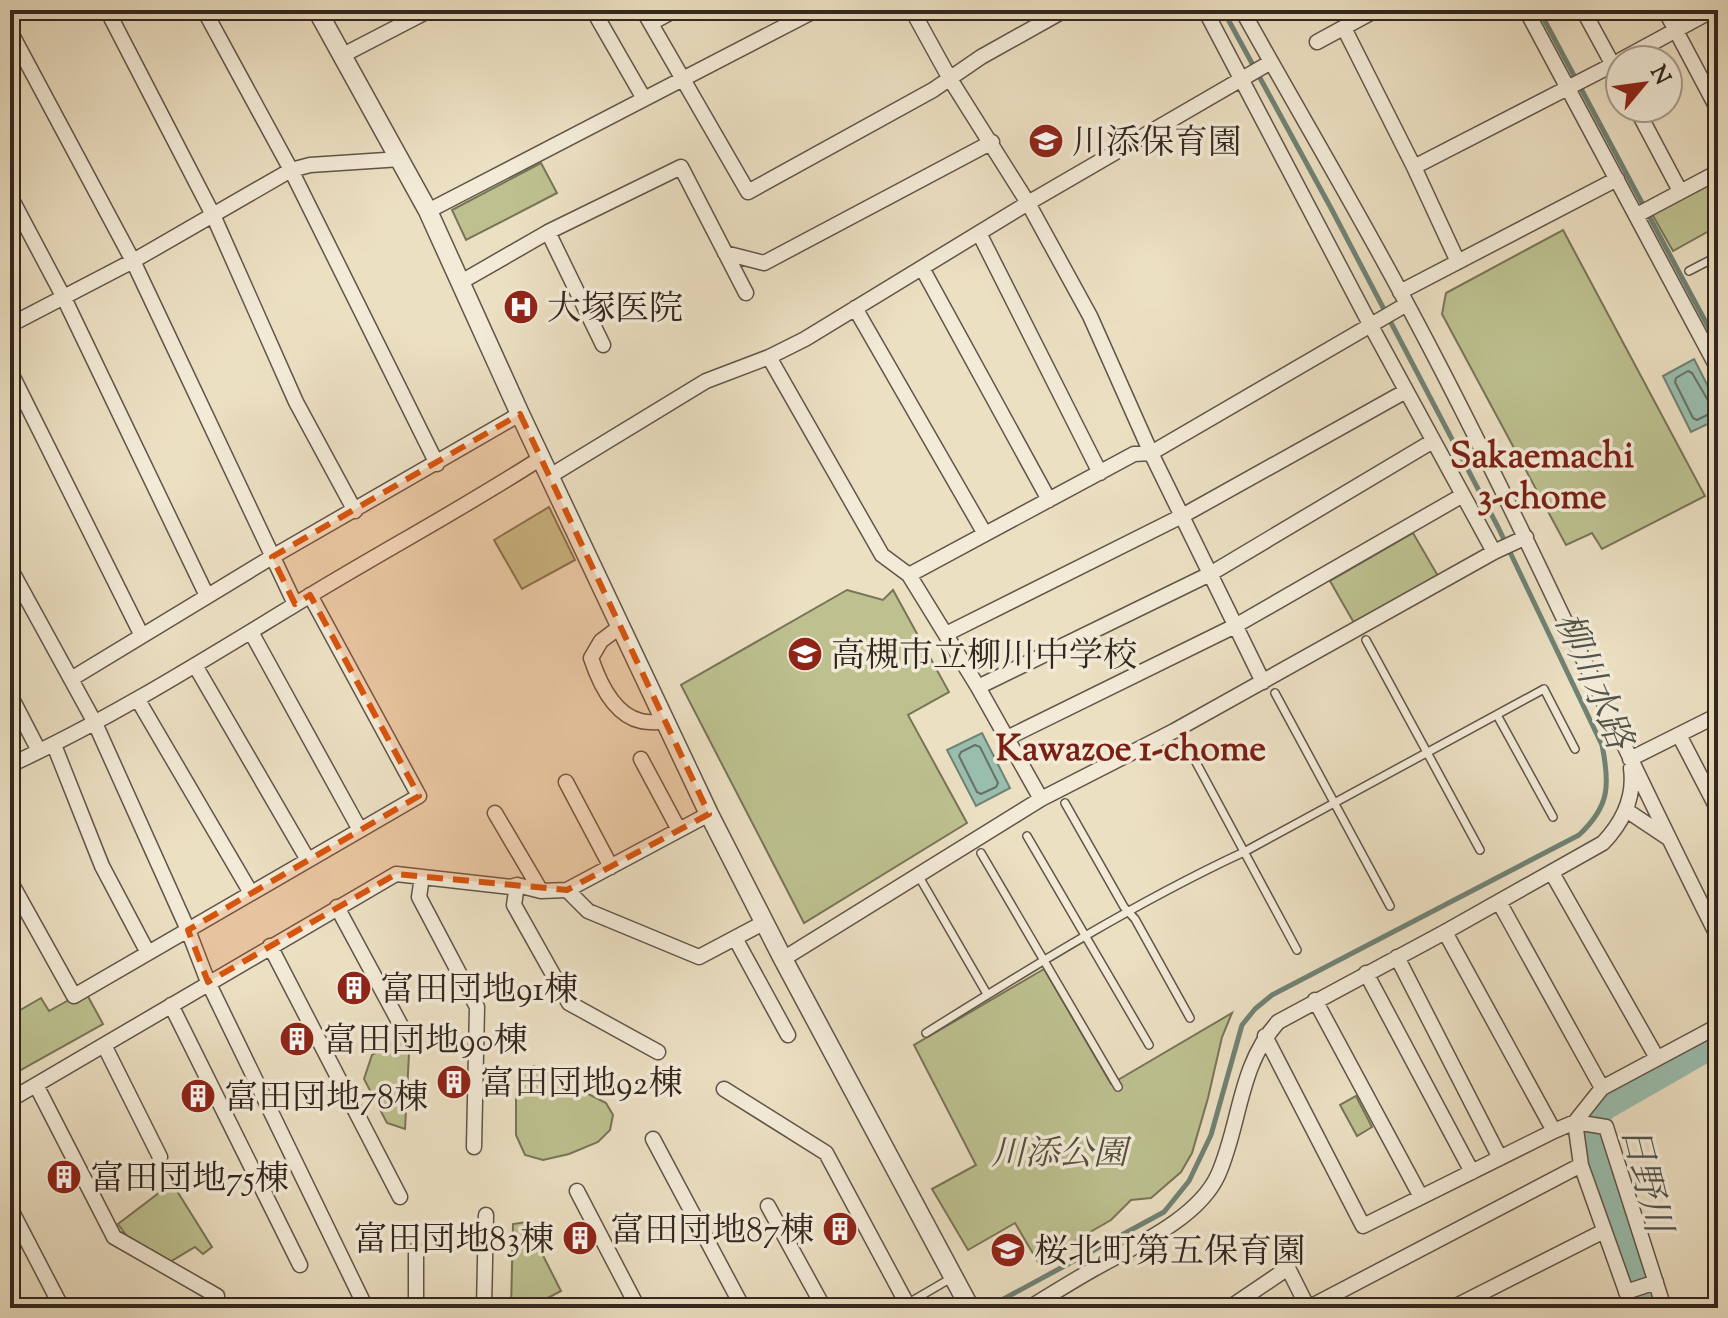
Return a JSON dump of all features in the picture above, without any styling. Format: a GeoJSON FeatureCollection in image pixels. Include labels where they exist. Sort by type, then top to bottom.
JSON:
{"type":"FeatureCollection","features":[{"type":"Feature","properties":{"kind":"street"},"geometry":{"type":"LineString","coordinates":[[107,10],[213,215],[296,402],[355,511]]}},
{"type":"Feature","properties":{"kind":"street"},"geometry":{"type":"LineString","coordinates":[[204,10],[291,170],[437,464]]}},
{"type":"Feature","properties":{"kind":"street"},"geometry":{"type":"LineString","coordinates":[[317,10],[428,211],[709,814],[783,959],[969,1305]]}},
{"type":"Feature","properties":{"kind":"street"},"geometry":{"type":"LineString","coordinates":[[343,55],[430,10]]}},
{"type":"Feature","properties":{"kind":"street"},"geometry":{"type":"LineString","coordinates":[[593,10],[643,97]]}},
{"type":"Feature","properties":{"kind":"street"},"geometry":{"type":"LineString","coordinates":[[675,10],[647,16],[748,192],[950,79],[981,57],[1065,10]]}},
{"type":"Feature","properties":{"kind":"street"},"geometry":{"type":"LineString","coordinates":[[428,211],[816,10]]}},
{"type":"Feature","properties":{"kind":"street"},"geometry":{"type":"LineString","coordinates":[[912,10],[950,79],[1028,203],[1090,316],[1151,453],[1263,682]]}},
{"type":"Feature","properties":{"kind":"street"},"geometry":{"type":"LineString","coordinates":[[1205,10],[1494,552]]}},
{"type":"Feature","properties":{"kind":"street"},"geometry":{"type":"LineString","coordinates":[[1242,10],[1404,298],[1526,537],[1668,839],[1718,937]]}},
{"type":"Feature","properties":{"kind":"street"},"geometry":{"type":"LineString","coordinates":[[1317,42],[1376,10]]}},
{"type":"Feature","properties":{"kind":"street"},"geometry":{"type":"LineString","coordinates":[[1526,10],[1617,179],[1643,212],[1718,369]]}},
{"type":"Feature","properties":{"kind":"street"},"geometry":{"type":"LineString","coordinates":[[1583,10],[1606,44]]}},
{"type":"Feature","properties":{"kind":"street"},"geometry":{"type":"LineString","coordinates":[[1665,10],[1718,110]]}},
{"type":"Feature","properties":{"kind":"street"},"geometry":{"type":"LineString","coordinates":[[1651,44],[1713,10]]}},
{"type":"Feature","properties":{"kind":"street"},"geometry":{"type":"LineString","coordinates":[[1344,28],[1458,262]]}},
{"type":"Feature","properties":{"kind":"street"},"geometry":{"type":"LineString","coordinates":[[10,31],[133,261],[295,604]]}},
{"type":"Feature","properties":{"kind":"street"},"geometry":{"type":"LineString","coordinates":[[550,476],[706,381],[769,357],[805,339],[1028,203],[1271,62]]}},
{"type":"Feature","properties":{"kind":"street"},"geometry":{"type":"LineString","coordinates":[[1414,167],[1604,70]]}},
{"type":"Feature","properties":{"kind":"street"},"geometry":{"type":"LineString","coordinates":[[1644,124],[1680,191]]}},
{"type":"Feature","properties":{"kind":"street"},"geometry":{"type":"LineString","coordinates":[[725,253],[764,263],[992,142]]}},
{"type":"Feature","properties":{"kind":"street"},"geometry":{"type":"LineString","coordinates":[[10,325],[133,261],[291,170],[310,165],[401,159]]}},
{"type":"Feature","properties":{"kind":"street"},"geometry":{"type":"LineString","coordinates":[[461,282],[548,232],[681,167],[746,293]]}},
{"type":"Feature","properties":{"kind":"street"},"geometry":{"type":"LineString","coordinates":[[1643,212],[1718,172]]}},
{"type":"Feature","properties":{"kind":"street"},"geometry":{"type":"LineString","coordinates":[[909,575],[1134,454],[1151,453],[1371,326],[1404,298],[1458,262],[1617,179]]}},
{"type":"Feature","properties":{"kind":"street"},"geometry":{"type":"LineString","coordinates":[[10,196],[64,298],[207,596]]}},
{"type":"Feature","properties":{"kind":"street"},"geometry":{"type":"LineString","coordinates":[[548,232],[603,345]]}},
{"type":"Feature","properties":{"kind":"street"},"geometry":{"type":"LineString","coordinates":[[979,233],[1100,473]]}},
{"type":"Feature","properties":{"kind":"street"},"geometry":{"type":"LineString","coordinates":[[922,268],[1049,500]]}},
{"type":"Feature","properties":{"kind":"street"},"geometry":{"type":"LineString","coordinates":[[855,308],[985,534]]}},
{"type":"Feature","properties":{"kind":"street"},"geometry":{"type":"LineString","coordinates":[[769,357],[882,555],[909,575],[978,687],[1041,799]]}},
{"type":"Feature","properties":{"kind":"street"},"geometry":{"type":"LineString","coordinates":[[10,371],[142,636]]}},
{"type":"Feature","properties":{"kind":"street"},"geometry":{"type":"LineString","coordinates":[[946,634],[1182,516],[1406,391]]}},
{"type":"Feature","properties":{"kind":"street"},"geometry":{"type":"LineString","coordinates":[[71,679],[272,557],[520,414]]}},
{"type":"Feature","properties":{"kind":"street"},"geometry":{"type":"LineString","coordinates":[[978,687],[1210,574],[1433,441]]}},
{"type":"Feature","properties":{"kind":"street"},"geometry":{"type":"LineString","coordinates":[[10,765],[54,745],[196,667],[295,604],[541,458]]}},
{"type":"Feature","properties":{"kind":"street"},"geometry":{"type":"LineString","coordinates":[[1007,738],[1235,626],[1463,495]]}},
{"type":"Feature","properties":{"kind":"street"},"geometry":{"type":"LineString","coordinates":[[783,959],[1041,799],[1174,731],[1526,537]]}},
{"type":"Feature","properties":{"kind":"street"},"geometry":{"type":"LineString","coordinates":[[10,568],[95,723],[188,930],[208,982],[366,1308]]}},
{"type":"Feature","properties":{"kind":"street"},"geometry":{"type":"LineString","coordinates":[[10,881],[74,996],[419,796],[310,595]]}},
{"type":"Feature","properties":{"kind":"street"},"geometry":{"type":"LineString","coordinates":[[621,626],[601,641],[591,658],[596,672],[608,696],[621,710],[639,721],[666,722]]}},
{"type":"Feature","properties":{"kind":"street"},"geometry":{"type":"LineString","coordinates":[[251,632],[360,830]]}},
{"type":"Feature","properties":{"kind":"street"},"geometry":{"type":"LineString","coordinates":[[196,667],[308,860]]}},
{"type":"Feature","properties":{"kind":"street"},"geometry":{"type":"LineString","coordinates":[[10,695],[39,751]]}},
{"type":"Feature","properties":{"kind":"street"},"geometry":{"type":"LineString","coordinates":[[138,700],[251,893]]}},
{"type":"Feature","properties":{"kind":"street"},"geometry":{"type":"LineString","coordinates":[[1630,759],[1718,715]]}},
{"type":"Feature","properties":{"kind":"street"},"geometry":{"type":"LineString","coordinates":[[1679,735],[1717,807]]}},
{"type":"Feature","properties":{"kind":"street"},"geometry":{"type":"LineString","coordinates":[[54,745],[102,866],[148,953]]}},
{"type":"Feature","properties":{"kind":"street"},"geometry":{"type":"LineString","coordinates":[[641,759],[679,830]]}},
{"type":"Feature","properties":{"kind":"street"},"geometry":{"type":"LineString","coordinates":[[1029,1308],[1176,1222],[1201,1199],[1218,1176],[1251,1063],[1265,1036],[1278,1022],[1603,843],[1616,830],[1631,796],[1633,778],[1630,759]]}},
{"type":"Feature","properties":{"kind":"street"},"geometry":{"type":"LineString","coordinates":[[566,782],[611,867]]}},
{"type":"Feature","properties":{"kind":"street"},"geometry":{"type":"LineString","coordinates":[[1626,810],[1668,839]]}},
{"type":"Feature","properties":{"kind":"street"},"geometry":{"type":"LineString","coordinates":[[495,813],[541,891]]}},
{"type":"Feature","properties":{"kind":"street"},"geometry":{"type":"LineString","coordinates":[[10,1100],[396,874],[511,887],[517,885],[541,891],[567,890],[709,814]]}},
{"type":"Feature","properties":{"kind":"street"},"geometry":{"type":"LineString","coordinates":[[1552,873],[1657,1058]]}},
{"type":"Feature","properties":{"kind":"street"},"geometry":{"type":"LineString","coordinates":[[422,877],[419,897],[477,1007],[474,1147]]}},
{"type":"Feature","properties":{"kind":"street"},"geometry":{"type":"LineString","coordinates":[[517,885],[514,905],[569,1003],[658,1052]]}},
{"type":"Feature","properties":{"kind":"street"},"geometry":{"type":"LineString","coordinates":[[567,890],[588,911],[699,957],[765,922]]}},
{"type":"Feature","properties":{"kind":"street"},"geometry":{"type":"LineString","coordinates":[[1499,902],[1602,1088]]}},
{"type":"Feature","properties":{"kind":"street"},"geometry":{"type":"LineString","coordinates":[[337,907],[405,1033]]}},
{"type":"Feature","properties":{"kind":"street"},"geometry":{"type":"LineString","coordinates":[[1445,932],[1554,1131]]}},
{"type":"Feature","properties":{"kind":"street"},"geometry":{"type":"LineString","coordinates":[[735,938],[788,1035]]}},
{"type":"Feature","properties":{"kind":"street"},"geometry":{"type":"LineString","coordinates":[[270,946],[400,1197]]}},
{"type":"Feature","properties":{"kind":"street"},"geometry":{"type":"LineString","coordinates":[[1397,957],[1500,1158]]}},
{"type":"Feature","properties":{"kind":"street"},"geometry":{"type":"LineString","coordinates":[[1366,973],[1472,1172]]}},
{"type":"Feature","properties":{"kind":"street"},"geometry":{"type":"LineString","coordinates":[[1315,1000],[1421,1197]]}},
{"type":"Feature","properties":{"kind":"street"},"geometry":{"type":"LineString","coordinates":[[171,1005],[300,1265]]}},
{"type":"Feature","properties":{"kind":"street"},"geometry":{"type":"LineString","coordinates":[[1265,1036],[1363,1226],[1575,1122],[1602,1088],[1718,1026]]}},
{"type":"Feature","properties":{"kind":"street"},"geometry":{"type":"LineString","coordinates":[[104,1045],[160,1157]]}},
{"type":"Feature","properties":{"kind":"street"},"geometry":{"type":"LineString","coordinates":[[36,1085],[114,1237],[217,1296]]}},
{"type":"Feature","properties":{"kind":"street"},"geometry":{"type":"LineString","coordinates":[[724,1089],[826,1153],[904,1306]]}},
{"type":"Feature","properties":{"kind":"street"},"geometry":{"type":"LineString","coordinates":[[1575,1122],[1606,1127],[1664,1308]]}},
{"type":"Feature","properties":{"kind":"street"},"geometry":{"type":"LineString","coordinates":[[1575,1122],[1581,1165],[1632,1308]]}},
{"type":"Feature","properties":{"kind":"street"},"geometry":{"type":"LineString","coordinates":[[653,1139],[743,1308]]}},
{"type":"Feature","properties":{"kind":"street"},"geometry":{"type":"LineString","coordinates":[[1229,1308],[1288,1268],[1308,1308],[1581,1165]]}},
{"type":"Feature","properties":{"kind":"street"},"geometry":{"type":"LineString","coordinates":[[577,1191],[638,1308]]}},
{"type":"Feature","properties":{"kind":"street"},"geometry":{"type":"LineString","coordinates":[[768,1206],[824,1308]]}},
{"type":"Feature","properties":{"kind":"street"},"geometry":{"type":"LineString","coordinates":[[10,1208],[62,1308]]}},
{"type":"Feature","properties":{"kind":"street"},"geometry":{"type":"LineString","coordinates":[[484,1308],[486,1215]]}},
{"type":"Feature","properties":{"kind":"street"},"geometry":{"type":"LineString","coordinates":[[1452,1308],[1604,1231]]}},
{"type":"Feature","properties":{"kind":"street"},"geometry":{"type":"LineString","coordinates":[[416,1250],[416,1308]]}},
{"type":"Feature","properties":{"kind":"street"},"geometry":{"type":"LineString","coordinates":[[1626,1292],[1656,1282]]}},
{"type":"Feature","properties":{"kind":"lane"},"geometry":{"type":"LineString","coordinates":[[1689,271],[1718,256]]}},
{"type":"Feature","properties":{"kind":"lane"},"geometry":{"type":"LineString","coordinates":[[1366,640],[1480,850]]}},
{"type":"Feature","properties":{"kind":"lane"},"geometry":{"type":"LineString","coordinates":[[926,1033],[987,994],[1195,875],[1244,852],[1544,689],[1575,749]]}},
{"type":"Feature","properties":{"kind":"lane"},"geometry":{"type":"LineString","coordinates":[[1275,693],[1390,906]]}},
{"type":"Feature","properties":{"kind":"lane"},"geometry":{"type":"LineString","coordinates":[[1497,715],[1553,817]]}},
{"type":"Feature","properties":{"kind":"lane"},"geometry":{"type":"LineString","coordinates":[[1184,740],[1297,950]]}},
{"type":"Feature","properties":{"kind":"lane"},"geometry":{"type":"LineString","coordinates":[[1065,803],[1190,1018]]}},
{"type":"Feature","properties":{"kind":"lane"},"geometry":{"type":"LineString","coordinates":[[1027,836],[1149,1045]]}},
{"type":"Feature","properties":{"kind":"lane"},"geometry":{"type":"LineString","coordinates":[[981,853],[1118,1087]]}},
{"type":"Feature","properties":{"kind":"lane"},"geometry":{"type":"LineString","coordinates":[[918,875],[987,994]]}},
{"type":"Feature","properties":{"kind":"lane"},"geometry":{"type":"LineString","coordinates":[[904,1306],[953,1277]]}},
{"type":"Feature","properties":{"kind":"highlighted area"},"geometry":{"type":"Polygon","coordinates":[[[520,414],[709,814],[567,890],[396,874],[208,982],[188,930],[419,796],[310,595],[295,604],[272,557],[520,414]]]}},
{"type":"Feature","properties":{"kind":"green space"},"geometry":{"type":"Polygon","coordinates":[[[541,163],[557,193],[466,240],[452,210],[541,163]]]}},
{"type":"Feature","properties":{"kind":"green space"},"geometry":{"type":"Polygon","coordinates":[[[1718,178],[1718,226],[1673,251],[1652,214],[1718,178]]]}},
{"type":"Feature","properties":{"kind":"green space"},"geometry":{"type":"Polygon","coordinates":[[[1563,230],[1705,496],[1602,549],[1592,533],[1566,545],[1442,314],[1446,293],[1563,230]]]}},
{"type":"Feature","properties":{"kind":"green space"},"geometry":{"type":"Polygon","coordinates":[[[549,507],[575,560],[522,589],[494,540],[549,507]]]}},
{"type":"Feature","properties":{"kind":"green space"},"geometry":{"type":"Polygon","coordinates":[[[1413,533],[1438,576],[1354,623],[1330,581],[1413,533]]]}},
{"type":"Feature","properties":{"kind":"green space"},"geometry":{"type":"Polygon","coordinates":[[[847,590],[883,600],[893,590],[949,692],[908,715],[967,823],[804,923],[681,685],[847,590]]]}},
{"type":"Feature","properties":{"kind":"green space","name":"川添公園"},"geometry":{"type":"Polygon","coordinates":[[[1044,969],[1111,1084],[1232,1013],[1222,1037],[1192,1153],[1181,1172],[1151,1198],[1131,1200],[1111,1220],[1038,1262],[1015,1223],[968,1250],[932,1189],[976,1165],[914,1045],[1044,969]]]}},
{"type":"Feature","properties":{"kind":"green space"},"geometry":{"type":"Polygon","coordinates":[[[85,991],[103,1024],[10,1076],[10,1016],[41,998],[49,1011],[85,991]]]}},
{"type":"Feature","properties":{"kind":"green space"},"geometry":{"type":"Polygon","coordinates":[[[402,1037],[409,1054],[405,1129],[387,1123],[364,1079],[372,1055],[402,1037]]]}},
{"type":"Feature","properties":{"kind":"green space"},"geometry":{"type":"Polygon","coordinates":[[[534,1066],[606,1103],[613,1115],[610,1130],[598,1142],[543,1160],[525,1155],[516,1135],[516,1078],[534,1066]]]}},
{"type":"Feature","properties":{"kind":"green space"},"geometry":{"type":"Polygon","coordinates":[[[1356,1096],[1372,1127],[1357,1136],[1340,1105],[1356,1096]]]}},
{"type":"Feature","properties":{"kind":"green space"},"geometry":{"type":"Polygon","coordinates":[[[172,1183],[212,1247],[203,1254],[195,1247],[168,1263],[134,1246],[118,1224],[172,1183]]]}},
{"type":"Feature","properties":{"kind":"green space"},"geometry":{"type":"Polygon","coordinates":[[[526,1222],[561,1291],[529,1308],[511,1308],[513,1224],[526,1222]]]}},
{"type":"Feature","properties":{"kind":"water"},"geometry":{"type":"Polygon","coordinates":[[[1694,359],[1718,406],[1718,419],[1691,432],[1663,376],[1694,359]]]}},
{"type":"Feature","properties":{"kind":"water"},"geometry":{"type":"Polygon","coordinates":[[[982,733],[1010,788],[976,806],[947,750],[982,733]]]}},
{"type":"Feature","properties":{"kind":"waterway","name":"柳川水路"},"geometry":{"type":"LineString","coordinates":[[987,1308],[1164,1212],[1189,1181],[1211,1135],[1242,1025],[1255,1009],[1272,995],[1579,835],[1597,814],[1605,794],[1602,745],[1498,527],[1223,10]]}},
{"type":"Feature","properties":{"kind":"waterway"},"geometry":{"type":"LineString","coordinates":[[1539,10],[1718,345]]}},
{"type":"Feature","properties":{"kind":"waterway","name":"日野川"},"geometry":{"type":"LineString","coordinates":[[1643,1308],[1592,1146],[1591,1126],[1601,1107],[1718,1040]]}},
{"type":"Feature","properties":{"kind":"place","name":"川添保育園"},"geometry":{"type":"Point","coordinates":[1046,141]}},
{"type":"Feature","properties":{"kind":"place","name":"大塚医院"},"geometry":{"type":"Point","coordinates":[521,307]}},
{"type":"Feature","properties":{"kind":"place","name":"高槻市立柳川中学校"},"geometry":{"type":"Point","coordinates":[805,654]}},
{"type":"Feature","properties":{"kind":"place","name":"富田団地91棟"},"geometry":{"type":"Point","coordinates":[354,988]}},
{"type":"Feature","properties":{"kind":"place","name":"富田団地90棟"},"geometry":{"type":"Point","coordinates":[297,1039]}},
{"type":"Feature","properties":{"kind":"place","name":"富田団地92棟"},"geometry":{"type":"Point","coordinates":[454,1082]}},
{"type":"Feature","properties":{"kind":"place","name":"富田団地78棟"},"geometry":{"type":"Point","coordinates":[198,1096]}},
{"type":"Feature","properties":{"kind":"place","name":"富田団地75棟"},"geometry":{"type":"Point","coordinates":[64,1177]}},
{"type":"Feature","properties":{"kind":"place","name":"富田団地87棟"},"geometry":{"type":"Point","coordinates":[840,1229]}},
{"type":"Feature","properties":{"kind":"place","name":"富田団地83棟"},"geometry":{"type":"Point","coordinates":[580,1238]}},
{"type":"Feature","properties":{"kind":"place","name":"桜北町第五保育園"},"geometry":{"type":"Point","coordinates":[1008,1250]}},
{"type":"Feature","properties":{"kind":"district","name":"Sakaemachi 3-chome"},"geometry":{"type":"Point","coordinates":[1542,474]}},
{"type":"Feature","properties":{"kind":"district","name":"Kawazoe 1-chome"},"geometry":{"type":"Point","coordinates":[1131,747]}}]}
